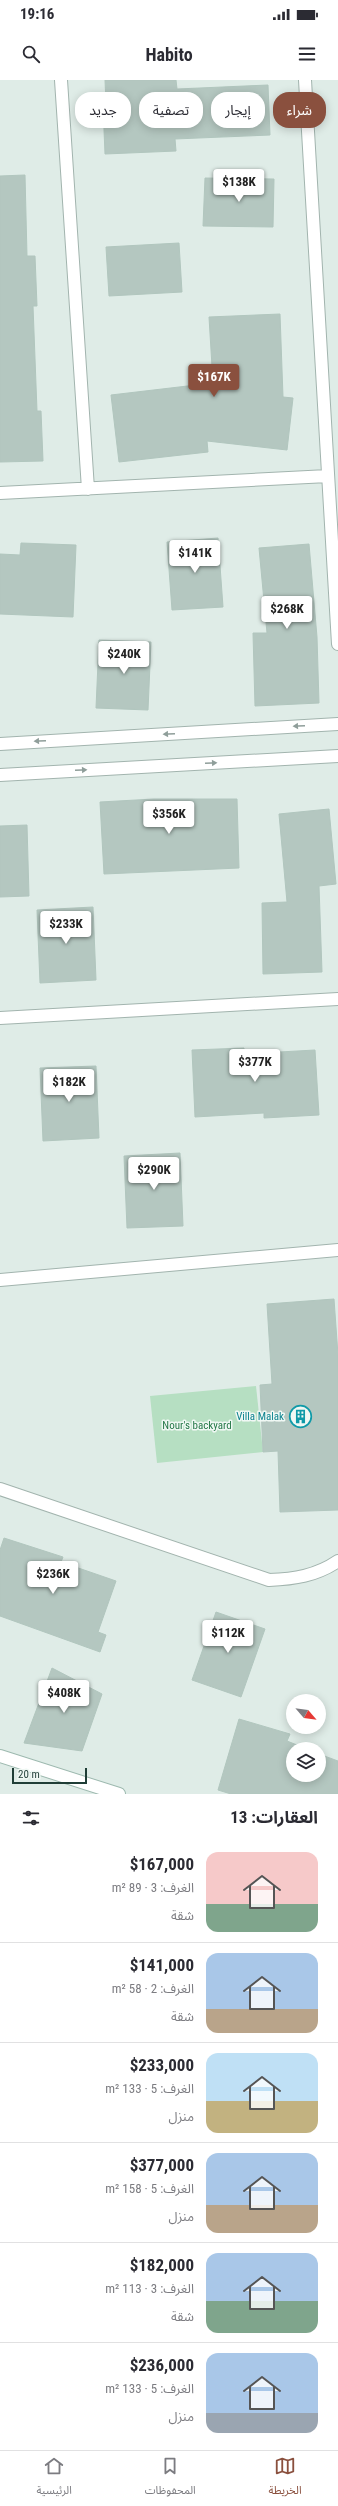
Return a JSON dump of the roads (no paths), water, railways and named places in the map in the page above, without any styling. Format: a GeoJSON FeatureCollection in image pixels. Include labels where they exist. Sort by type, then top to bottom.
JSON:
{"type":"FeatureCollection","features":[{"type":"Feature","properties":{"kind":"street"},"geometry":{"type":"LineString","coordinates":[[61,80],[88,489]]}},
{"type":"Feature","properties":{"kind":"street"},"geometry":{"type":"LineString","coordinates":[[305,80],[338,644]]}},
{"type":"Feature","properties":{"kind":"street"},"geometry":{"type":"LineString","coordinates":[[0,493],[328,476]]}},
{"type":"Feature","properties":{"kind":"street"},"geometry":{"type":"LineString","coordinates":[[0,744],[338,724]]}},
{"type":"Feature","properties":{"kind":"street"},"geometry":{"type":"LineString","coordinates":[[0,775],[338,756]]}},
{"type":"Feature","properties":{"kind":"street"},"geometry":{"type":"LineString","coordinates":[[0,1018],[338,999]]}},
{"type":"Feature","properties":{"kind":"street"},"geometry":{"type":"LineString","coordinates":[[0,1280],[338,1250]]}},
{"type":"Feature","properties":{"kind":"street"},"geometry":{"type":"LineString","coordinates":[[0,1489],[269,1580],[299,1578],[327,1568],[338,1561]]}},
{"type":"Feature","properties":{"kind":"street"},"geometry":{"type":"LineString","coordinates":[[0,1756],[119,1794]]}},
{"type":"Feature","properties":{"kind":"place","name":"Villa Malak"},"geometry":{"type":"Point","coordinates":[300,1416]}},
{"type":"Feature","properties":{"kind":"park label","name":"Nour's backyard"},"geometry":{"type":"Point","coordinates":[197,1425]}}]}
